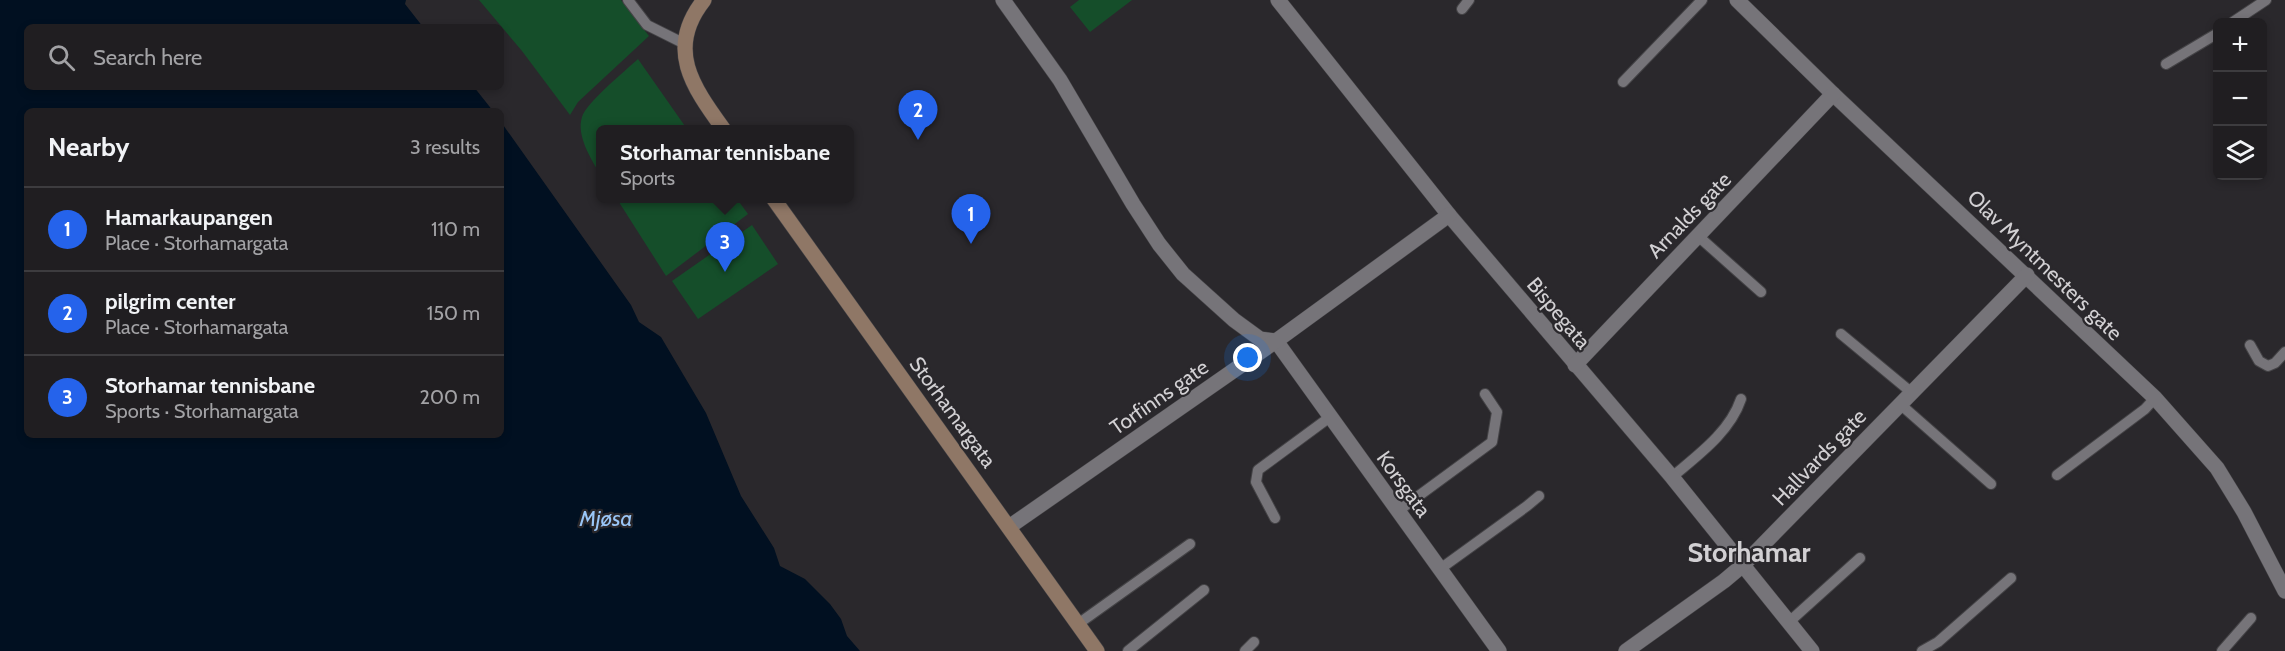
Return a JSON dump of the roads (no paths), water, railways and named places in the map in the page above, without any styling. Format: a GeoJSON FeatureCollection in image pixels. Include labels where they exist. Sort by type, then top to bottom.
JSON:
{"type":"FeatureCollection","features":[{"type":"Feature","properties":{"kind":"main road"},"geometry":{"type":"LineString","coordinates":[[704,0],[696,10],[684,43],[690,76],[700,97],[721,125]]}},
{"type":"Feature","properties":{"kind":"main road","name":"Storhamargata"},"geometry":{"type":"LineString","coordinates":[[778,203],[1097,651]]}},
{"type":"Feature","properties":{"kind":"street"},"geometry":{"type":"LineString","coordinates":[[1003,0],[1060,80],[1133,204],[1159,244],[1183,274],[1234,320],[1260,339],[1276,341]]}},
{"type":"Feature","properties":{"kind":"street","name":"Bispegata"},"geometry":{"type":"LineString","coordinates":[[1278,0],[1449,215],[1672,477],[1812,651]]}},
{"type":"Feature","properties":{"kind":"street","name":"Olav Myntmesters gate"},"geometry":{"type":"LineString","coordinates":[[1737,0],[1833,94],[2027,274],[2155,398],[2217,468],[2244,513],[2285,591]]}},
{"type":"Feature","properties":{"kind":"street","name":"Arnalds gate"},"geometry":{"type":"LineString","coordinates":[[1575,365],[1833,94]]}},
{"type":"Feature","properties":{"kind":"street","name":"Torfinns gate"},"geometry":{"type":"LineString","coordinates":[[1009,526],[1276,341],[1449,215]]}},
{"type":"Feature","properties":{"kind":"street","name":"Hallvards gate"},"geometry":{"type":"LineString","coordinates":[[1626,651],[1725,581],[1743,565],[2027,274]]}},
{"type":"Feature","properties":{"kind":"street","name":"Korsgata"},"geometry":{"type":"LineString","coordinates":[[1276,341],[1499,651]]}},
{"type":"Feature","properties":{"kind":"lane"},"geometry":{"type":"LineString","coordinates":[[628,0],[646,25],[684,43]]}},
{"type":"Feature","properties":{"kind":"lane"},"geometry":{"type":"LineString","coordinates":[[1623,82],[1702,0]]}},
{"type":"Feature","properties":{"kind":"lane"},"geometry":{"type":"LineString","coordinates":[[2239,18],[2266,0]]}},
{"type":"Feature","properties":{"kind":"lane"},"geometry":{"type":"LineString","coordinates":[[2166,64],[2213,35]]}},
{"type":"Feature","properties":{"kind":"lane"},"geometry":{"type":"LineString","coordinates":[[1698,236],[1761,292]]}},
{"type":"Feature","properties":{"kind":"lane"},"geometry":{"type":"LineString","coordinates":[[1841,334],[1911,392]]}},
{"type":"Feature","properties":{"kind":"lane"},"geometry":{"type":"LineString","coordinates":[[2250,345],[2259,361],[2268,366],[2275,363],[2285,352]]}},
{"type":"Feature","properties":{"kind":"lane"},"geometry":{"type":"LineString","coordinates":[[1398,511],[1492,442],[1497,412],[1485,394]]}},
{"type":"Feature","properties":{"kind":"lane"},"geometry":{"type":"LineString","coordinates":[[2057,475],[2145,409],[2155,398]]}},
{"type":"Feature","properties":{"kind":"lane"},"geometry":{"type":"LineString","coordinates":[[1672,477],[1728,426],[1737,413],[1741,399]]}},
{"type":"Feature","properties":{"kind":"lane"},"geometry":{"type":"LineString","coordinates":[[1900,404],[1991,484]]}},
{"type":"Feature","properties":{"kind":"lane"},"geometry":{"type":"LineString","coordinates":[[1275,518],[1256,482],[1257,470],[1330,417]]}},
{"type":"Feature","properties":{"kind":"lane"},"geometry":{"type":"LineString","coordinates":[[1440,569],[1539,496]]}},
{"type":"Feature","properties":{"kind":"lane"},"geometry":{"type":"LineString","coordinates":[[1078,624],[1190,544]]}},
{"type":"Feature","properties":{"kind":"lane"},"geometry":{"type":"LineString","coordinates":[[1789,622],[1860,558]]}},
{"type":"Feature","properties":{"kind":"lane"},"geometry":{"type":"LineString","coordinates":[[1922,651],[1938,642],[2011,578]]}},
{"type":"Feature","properties":{"kind":"lane"},"geometry":{"type":"LineString","coordinates":[[1128,651],[1204,590]]}},
{"type":"Feature","properties":{"kind":"lane"},"geometry":{"type":"LineString","coordinates":[[2222,651],[2251,618]]}},
{"type":"Feature","properties":{"kind":"lane"},"geometry":{"type":"LineString","coordinates":[[1245,651],[1254,642]]}},
{"type":"Feature","properties":{"kind":"water","name":"Mjøsa"},"geometry":{"type":"Polygon","coordinates":[[[0,0],[406,0],[405,4],[421,24],[24,24],[24,90],[476,90],[491,108],[24,108],[24,438],[504,438],[504,126],[631,305],[639,322],[661,337],[706,413],[741,496],[774,548],[780,566],[805,579],[830,604],[841,619],[847,636],[860,651],[0,651],[0,0]]]}},
{"type":"Feature","properties":{"kind":"place","name":"pilgrim center"},"geometry":{"type":"Point","coordinates":[918,140]}},
{"type":"Feature","properties":{"kind":"place","name":"Hamarkaupangen"},"geometry":{"type":"Point","coordinates":[971,244]}},
{"type":"Feature","properties":{"kind":"place","name":"Storhamar tennisbane"},"geometry":{"type":"Point","coordinates":[725,272]}},
{"type":"Feature","properties":{"kind":"district","name":"Storhamar"},"geometry":{"type":"Point","coordinates":[1749,552]}}]}
